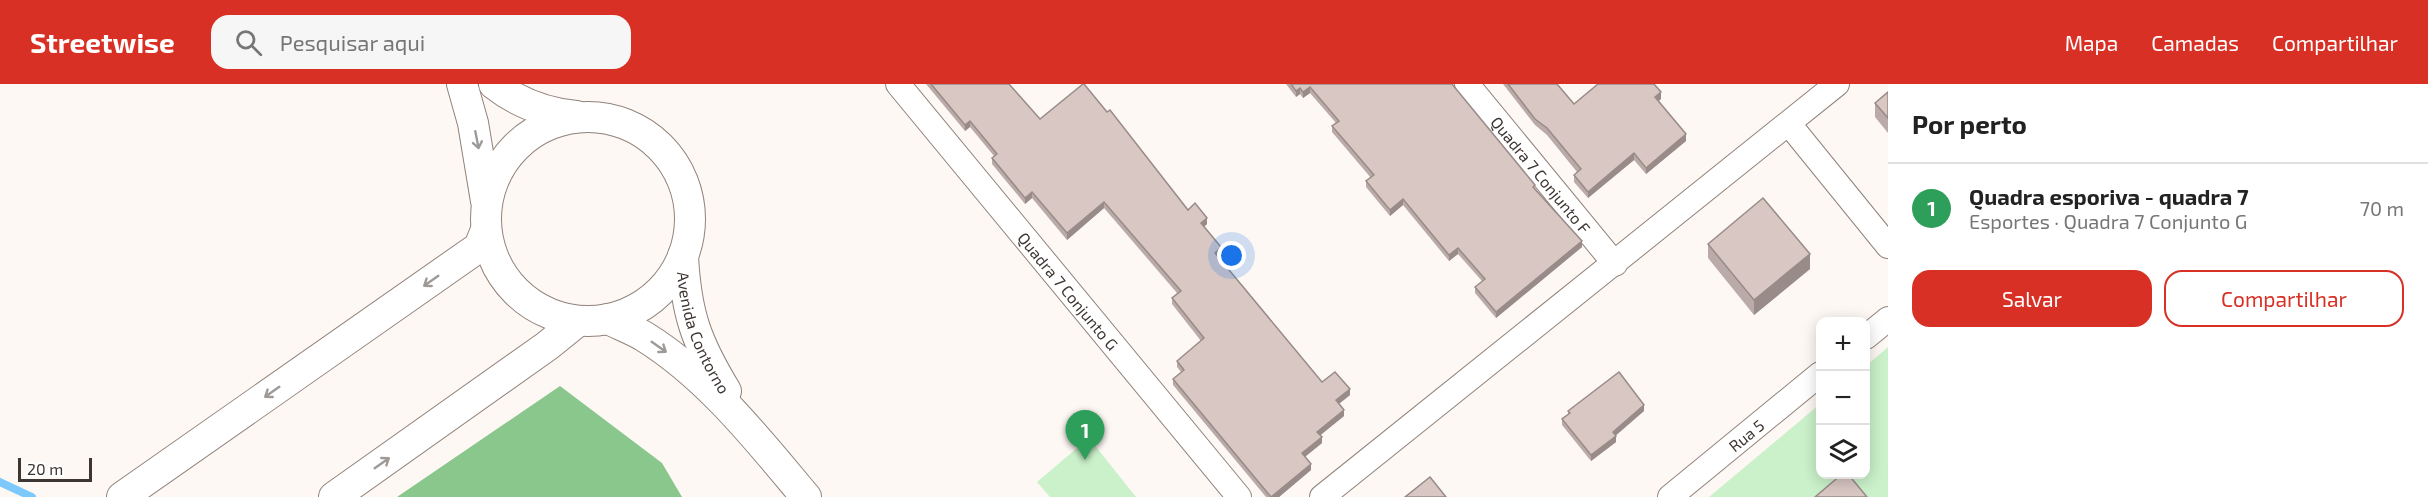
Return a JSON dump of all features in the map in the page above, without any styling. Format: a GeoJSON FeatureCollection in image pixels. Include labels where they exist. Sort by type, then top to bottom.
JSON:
{"type":"FeatureCollection","features":[{"type":"Feature","properties":{"kind":"main road"},"geometry":{"type":"LineString","coordinates":[[462,84],[473,123],[493,257],[507,281],[527,301],[551,314],[578,321],[608,319],[640,307],[666,285],[684,256],[691,222],[686,188],[670,157],[645,133],[613,119],[553,113],[519,100],[494,84]]}},
{"type":"Feature","properties":{"kind":"main road"},"geometry":{"type":"LineString","coordinates":[[122,497],[479,247],[496,174],[517,146],[545,126],[579,117]]}},
{"type":"Feature","properties":{"kind":"main road","name":"Avenida Contorno"},"geometry":{"type":"LineString","coordinates":[[684,256],[685,292],[696,338],[754,436]]}},
{"type":"Feature","properties":{"kind":"main road","name":"Avenida Contorno"},"geometry":{"type":"LineString","coordinates":[[608,319],[644,336],[698,377],[754,436],[806,497]]}},
{"type":"Feature","properties":{"kind":"main road"},"geometry":{"type":"LineString","coordinates":[[334,497],[547,346],[578,321]]}},
{"type":"Feature","properties":{"kind":"street","name":"Quadra 7 Conjunto G"},"geometry":{"type":"LineString","coordinates":[[898,84],[1239,497]]}},
{"type":"Feature","properties":{"kind":"street","name":"Quadra 7 Conjunto F"},"geometry":{"type":"LineString","coordinates":[[1467,84],[1615,264]]}},
{"type":"Feature","properties":{"kind":"street"},"geometry":{"type":"LineString","coordinates":[[1322,497],[1837,84]]}},
{"type":"Feature","properties":{"kind":"street"},"geometry":{"type":"LineString","coordinates":[[1789,124],[1888,246]]}},
{"type":"Feature","properties":{"kind":"street"},"geometry":{"type":"LineString","coordinates":[[1870,334],[1888,319]]}},
{"type":"Feature","properties":{"kind":"street","name":"Rua 5"},"geometry":{"type":"LineString","coordinates":[[1670,497],[1816,378]]}},
{"type":"Feature","properties":{"kind":"green space"},"geometry":{"type":"Polygon","coordinates":[[[1888,347],[1888,497],[1709,497],[1816,407],[1816,479],[1870,479],[1870,363],[1888,347]]]}},
{"type":"Feature","properties":{"kind":"green space"},"geometry":{"type":"Polygon","coordinates":[[[560,386],[662,463],[682,497],[397,497],[560,386]]]}},
{"type":"Feature","properties":{"kind":"green space"},"geometry":{"type":"Polygon","coordinates":[[[1089,438],[1136,497],[1050,497],[1037,482],[1089,438]]]}},
{"type":"Feature","properties":{"kind":"building"},"geometry":{"type":"Polygon","coordinates":[[[931,84],[1009,84],[1040,119],[1084,84],[1107,112],[1110,110],[1188,210],[1195,203],[1207,218],[1201,223],[1221,247],[1215,253],[1322,382],[1335,372],[1350,389],[1336,400],[1344,410],[1317,432],[1322,437],[1302,453],[1311,464],[1271,497],[1173,379],[1184,370],[1177,361],[1204,338],[1172,298],[1181,291],[1104,202],[1067,233],[1032,192],[1025,198],[992,158],[997,154],[970,121],[965,125],[931,84]]]}},
{"type":"Feature","properties":{"kind":"building"},"geometry":{"type":"Polygon","coordinates":[[[1291,84],[1452,84],[1535,185],[1533,187],[1582,241],[1496,312],[1475,287],[1485,279],[1458,248],[1449,255],[1403,199],[1390,210],[1366,181],[1374,175],[1332,126],[1339,121],[1310,87],[1303,92],[1300,88],[1296,91],[1291,84]]]}},
{"type":"Feature","properties":{"kind":"building"},"geometry":{"type":"Polygon","coordinates":[[[1508,84],[1557,84],[1574,104],[1598,84],[1654,84],[1661,92],[1655,97],[1686,134],[1646,168],[1634,153],[1588,192],[1574,175],[1581,169],[1547,128],[1535,119],[1508,84]]]}},
{"type":"Feature","properties":{"kind":"building"},"geometry":{"type":"Polygon","coordinates":[[[1888,92],[1888,118],[1875,103],[1888,92]]]}},
{"type":"Feature","properties":{"kind":"building"},"geometry":{"type":"Polygon","coordinates":[[[1763,198],[1810,254],[1754,300],[1708,244],[1763,198]]]}},
{"type":"Feature","properties":{"kind":"building"},"geometry":{"type":"Polygon","coordinates":[[[1619,372],[1644,405],[1613,432],[1616,436],[1591,455],[1562,419],[1570,413],[1568,411],[1619,372]]]}},
{"type":"Feature","properties":{"kind":"building"},"geometry":{"type":"Polygon","coordinates":[[[1430,477],[1446,497],[1405,497],[1430,477]]]}},
{"type":"Feature","properties":{"kind":"building"},"geometry":{"type":"Polygon","coordinates":[[[1836,479],[1852,479],[1867,497],[1815,497],[1836,479]]]}},
{"type":"Feature","properties":{"kind":"waterway"},"geometry":{"type":"LineString","coordinates":[[0,482],[32,497]]}},
{"type":"Feature","properties":{"kind":"place","name":"Quadra esporiva - quadra 7"},"geometry":{"type":"Point","coordinates":[1085,460]}}]}
